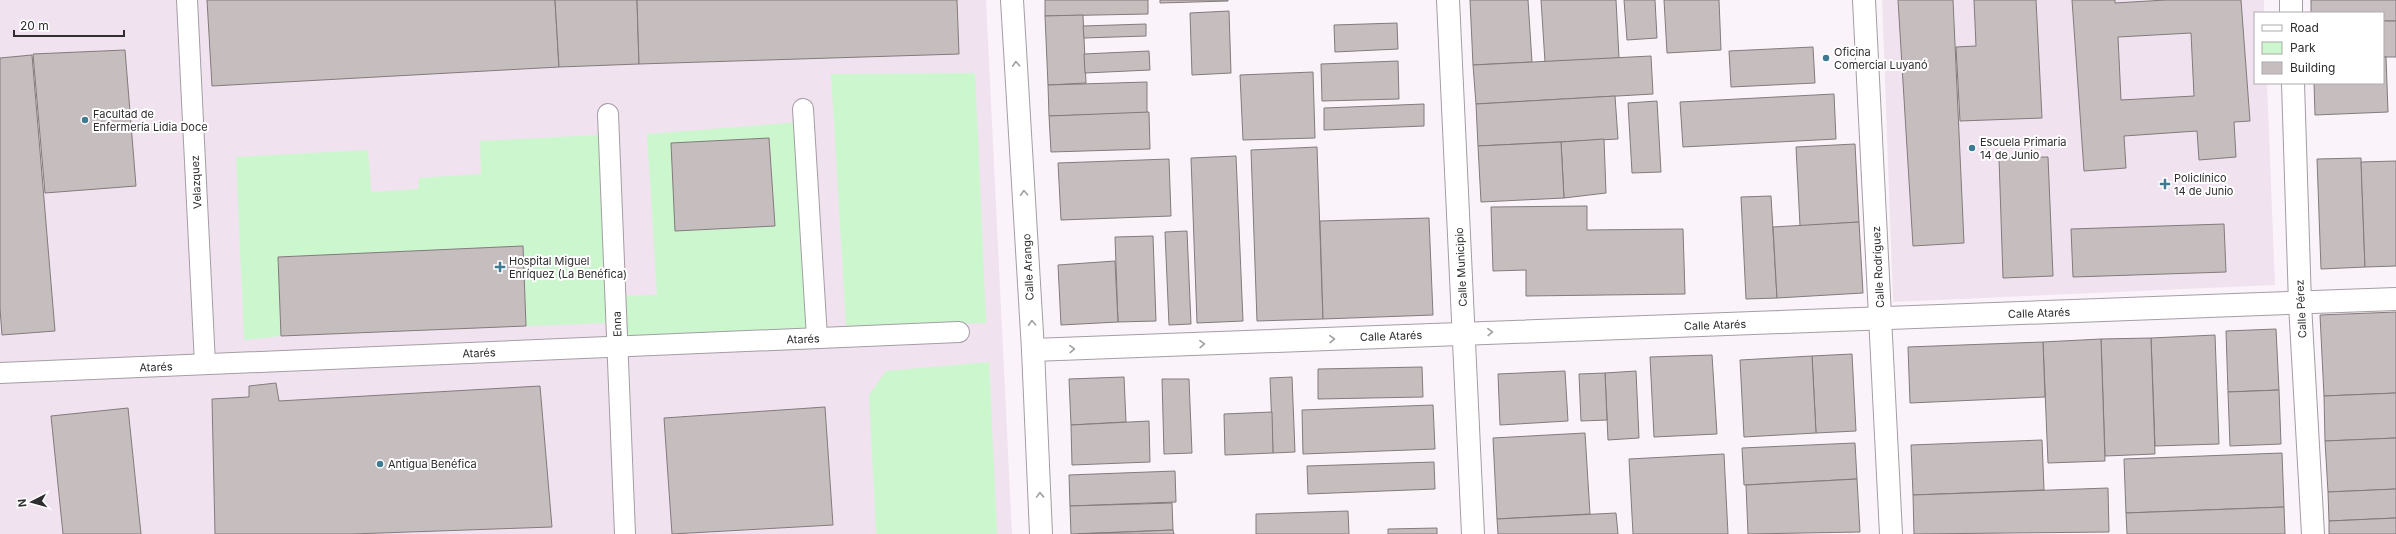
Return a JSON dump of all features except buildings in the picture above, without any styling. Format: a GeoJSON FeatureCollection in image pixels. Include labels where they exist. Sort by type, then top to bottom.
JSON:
{"type":"FeatureCollection","features":[{"type":"Feature","properties":{"kind":"street","name":"Calle Arango"},"geometry":{"type":"LineString","coordinates":[[1012,0],[1034,350],[1042,534]]}},
{"type":"Feature","properties":{"kind":"street","name":"Calle Municipio"},"geometry":{"type":"LineString","coordinates":[[1448,0],[1473,534]]}},
{"type":"Feature","properties":{"kind":"street","name":"Calle Rodríguez"},"geometry":{"type":"LineString","coordinates":[[1864,0],[1891,534]]}},
{"type":"Feature","properties":{"kind":"street"},"geometry":{"type":"LineString","coordinates":[[2291,0],[2291,12]]}},
{"type":"Feature","properties":{"kind":"street","name":"Calle Pérez"},"geometry":{"type":"LineString","coordinates":[[2293,84],[2300,304],[2313,534]]}},
{"type":"Feature","properties":{"kind":"street","name":"Calle Atarés"},"geometry":{"type":"LineString","coordinates":[[1034,350],[1464,333],[2300,304],[2396,299]]}},
{"type":"Feature","properties":{"kind":"lane","name":"Velazquez"},"geometry":{"type":"LineString","coordinates":[[186,0],[205,364]]}},
{"type":"Feature","properties":{"kind":"lane"},"geometry":{"type":"LineString","coordinates":[[803,109],[817,338]]}},
{"type":"Feature","properties":{"kind":"lane","name":"Enna"},"geometry":{"type":"LineString","coordinates":[[608,114],[625,534]]}},
{"type":"Feature","properties":{"kind":"lane","name":"Atarés"},"geometry":{"type":"LineString","coordinates":[[0,373],[959,332]]}},
{"type":"Feature","properties":{"kind":"shaded area","name":"Hospital Miguel Enríquez (La Benéfica)"},"geometry":{"type":"Polygon","coordinates":[[[0,0],[986,0],[1012,534],[0,534],[0,0]]]}},
{"type":"Feature","properties":{"kind":"shaded area"},"geometry":{"type":"Polygon","coordinates":[[[1882,0],[2264,0],[2264,12],[2254,12],[2254,84],[2267,84],[2275,285],[1893,302],[1882,0]]]}},
{"type":"Feature","properties":{"kind":"green space"},"geometry":{"type":"Polygon","coordinates":[[[975,73],[986,323],[846,326],[831,74],[975,73]]]}},
{"type":"Feature","properties":{"kind":"green space"},"geometry":{"type":"Polygon","coordinates":[[[801,122],[812,333],[620,343],[618,296],[657,295],[647,134],[801,122]]]}},
{"type":"Feature","properties":{"kind":"green space"},"geometry":{"type":"Polygon","coordinates":[[[600,135],[607,323],[526,326],[522,246],[278,257],[281,336],[244,340],[236,157],[368,150],[371,192],[418,189],[419,178],[481,174],[480,141],[600,135]]]}},
{"type":"Feature","properties":{"kind":"green space"},"geometry":{"type":"Polygon","coordinates":[[[989,362],[997,534],[876,534],[869,395],[886,371],[989,362]]]}},
{"type":"Feature","properties":{"kind":"place","name":"Oficina Comercial Luyanó"},"geometry":{"type":"Point","coordinates":[1826,58]}},
{"type":"Feature","properties":{"kind":"place","name":"Facultad de Enfermería Lidia Doce"},"geometry":{"type":"Point","coordinates":[85,120]}},
{"type":"Feature","properties":{"kind":"place","name":"Escuela Primaria 14 de Junio"},"geometry":{"type":"Point","coordinates":[1972,148]}},
{"type":"Feature","properties":{"kind":"place","name":"Policlínico 14 de Junio"},"geometry":{"type":"Point","coordinates":[2165,184]}},
{"type":"Feature","properties":{"kind":"place","name":"Hospital Miguel Enríquez (La Benéfica)"},"geometry":{"type":"Point","coordinates":[500,267]}},
{"type":"Feature","properties":{"kind":"place","name":"Antigua Benéfica"},"geometry":{"type":"Point","coordinates":[380,464]}}]}
